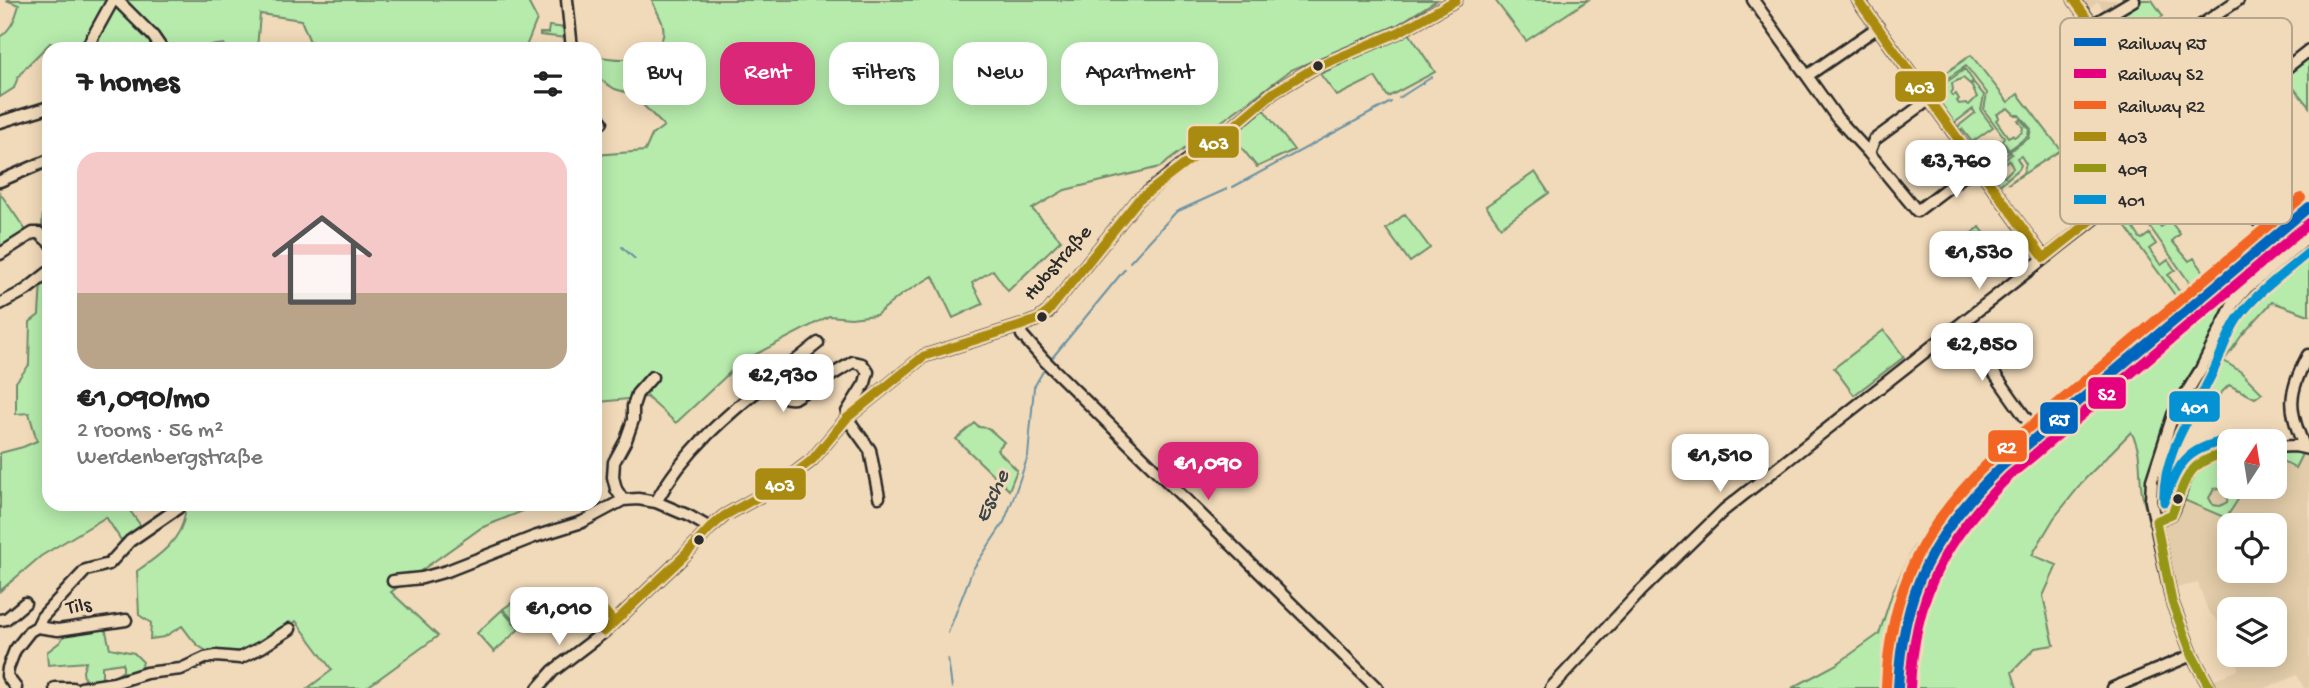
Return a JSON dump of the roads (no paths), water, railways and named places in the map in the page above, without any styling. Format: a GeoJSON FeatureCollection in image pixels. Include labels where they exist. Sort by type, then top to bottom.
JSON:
{"type":"FeatureCollection","features":[{"type":"Feature","properties":{"kind":"street"},"geometry":{"type":"LineString","coordinates":[[90,42],[115,0],[157,42]]}},
{"type":"Feature","properties":{"kind":"street"},"geometry":{"type":"LineString","coordinates":[[567,0],[571,42]]}},
{"type":"Feature","properties":{"kind":"street","name":"Hubstraße"},"geometry":{"type":"LineString","coordinates":[[538,688],[553,671],[604,632],[710,528],[724,516],[778,486],[812,460],[848,418],[924,356],[1039,319],[1056,304],[1138,200],[1274,92],[1311,69],[1393,35],[1456,0]]}},
{"type":"Feature","properties":{"kind":"street"},"geometry":{"type":"LineString","coordinates":[[1753,0],[1837,118],[1917,211],[1978,165]]}},
{"type":"Feature","properties":{"kind":"street"},"geometry":{"type":"LineString","coordinates":[[1858,0],[2044,258]]}},
{"type":"Feature","properties":{"kind":"street"},"geometry":{"type":"LineString","coordinates":[[2074,0],[2086,18]]}},
{"type":"Feature","properties":{"kind":"street"},"geometry":{"type":"LineString","coordinates":[[2105,18],[2134,0]]}},
{"type":"Feature","properties":{"kind":"street"},"geometry":{"type":"LineString","coordinates":[[2212,18],[2238,0]]}},
{"type":"Feature","properties":{"kind":"street"},"geometry":{"type":"LineString","coordinates":[[1807,76],[1878,27]]}},
{"type":"Feature","properties":{"kind":"street"},"geometry":{"type":"LineString","coordinates":[[2292,63],[2309,50]]}},
{"type":"Feature","properties":{"kind":"street"},"geometry":{"type":"LineString","coordinates":[[1869,153],[1874,140],[1930,99]]}},
{"type":"Feature","properties":{"kind":"street"},"geometry":{"type":"LineString","coordinates":[[0,121],[42,109]]}},
{"type":"Feature","properties":{"kind":"street"},"geometry":{"type":"LineString","coordinates":[[0,181],[42,163]]}},
{"type":"Feature","properties":{"kind":"street"},"geometry":{"type":"LineString","coordinates":[[1551,688],[1640,592],[1711,522],[2087,224]]}},
{"type":"Feature","properties":{"kind":"street"},"geometry":{"type":"LineString","coordinates":[[0,254],[33,233],[42,236]]}},
{"type":"Feature","properties":{"kind":"street"},"geometry":{"type":"LineString","coordinates":[[2210,688],[2192,655],[2172,602],[2151,501],[2152,480],[2169,425],[2201,369],[2226,314],[2247,288],[2309,236]]}},
{"type":"Feature","properties":{"kind":"street"},"geometry":{"type":"LineString","coordinates":[[0,304],[42,277]]}},
{"type":"Feature","properties":{"kind":"street"},"geometry":{"type":"LineString","coordinates":[[1960,325],[2030,424]]}},
{"type":"Feature","properties":{"kind":"street"},"geometry":{"type":"LineString","coordinates":[[1020,326],[1023,335],[1043,359],[1377,688]]}},
{"type":"Feature","properties":{"kind":"street"},"geometry":{"type":"LineString","coordinates":[[656,502],[679,467],[728,415],[818,343]]}},
{"type":"Feature","properties":{"kind":"street"},"geometry":{"type":"LineString","coordinates":[[2307,449],[2300,437],[2291,401],[2296,380],[2308,355]]}},
{"type":"Feature","properties":{"kind":"street"},"geometry":{"type":"LineString","coordinates":[[774,378],[781,396],[794,398],[853,362],[862,364],[867,372],[865,383],[847,412],[848,418],[870,450],[879,496]]}},
{"type":"Feature","properties":{"kind":"street"},"geometry":{"type":"LineString","coordinates":[[623,500],[613,477],[614,462],[634,420],[634,406],[638,394],[652,377]]}},
{"type":"Feature","properties":{"kind":"street"},"geometry":{"type":"LineString","coordinates":[[2287,446],[2307,449]]}},
{"type":"Feature","properties":{"kind":"street"},"geometry":{"type":"LineString","coordinates":[[2156,521],[2172,514],[2182,482],[2194,467],[2217,455]]}},
{"type":"Feature","properties":{"kind":"street"},"geometry":{"type":"LineString","coordinates":[[393,581],[422,578],[447,571],[534,537],[582,522],[623,500],[656,502],[710,528]]}},
{"type":"Feature","properties":{"kind":"street"},"geometry":{"type":"LineString","coordinates":[[16,688],[7,676],[11,660],[42,617],[86,570],[109,565],[130,541],[175,511]]}},
{"type":"Feature","properties":{"kind":"street"},"geometry":{"type":"LineString","coordinates":[[0,620],[6,620],[25,603]]}},
{"type":"Feature","properties":{"kind":"street","name":"Tils"},"geometry":{"type":"LineString","coordinates":[[37,627],[58,630],[126,620]]}},
{"type":"Feature","properties":{"kind":"street"},"geometry":{"type":"LineString","coordinates":[[81,688],[114,683],[146,673],[181,669],[205,657],[240,658],[262,648],[290,629]]}},
{"type":"Feature","properties":{"kind":"street"},"geometry":{"type":"LineString","coordinates":[[2113,688],[2192,655]]}},
{"type":"Feature","properties":{"kind":"street"},"geometry":{"type":"LineString","coordinates":[[55,688],[73,688]]}},
{"type":"Feature","properties":{"kind":"waterway","name":"Esche"},"geometry":{"type":"LineString","coordinates":[[1399,98],[1432,77]]}},
{"type":"Feature","properties":{"kind":"waterway","name":"Esche"},"geometry":{"type":"LineString","coordinates":[[1233,187],[1391,102]]}},
{"type":"Feature","properties":{"kind":"waterway","name":"Esche"},"geometry":{"type":"LineString","coordinates":[[1130,262],[1176,212],[1227,189]]}},
{"type":"Feature","properties":{"kind":"waterway"},"geometry":{"type":"LineString","coordinates":[[622,247],[635,259]]}},
{"type":"Feature","properties":{"kind":"waterway","name":"Esche"},"geometry":{"type":"LineString","coordinates":[[1052,358],[1125,269]]}},
{"type":"Feature","properties":{"kind":"waterway","name":"Esche"},"geometry":{"type":"LineString","coordinates":[[948,633],[973,569],[1004,522],[1013,499],[1028,456],[1034,387],[1045,368]]}},
{"type":"Feature","properties":{"kind":"waterway","name":"Esche"},"geometry":{"type":"LineString","coordinates":[[948,659],[952,688]]}},
{"type":"Feature","properties":{"kind":"railway"},"geometry":{"type":"LineString","coordinates":[[2266,258],[2309,222]]}},
{"type":"Feature","properties":{"kind":"rail line","name":"R2"},"geometry":{"type":"LineString","coordinates":[[2292,206],[2301,198]]}},
{"type":"Feature","properties":{"kind":"rail line","name":"RJ"},"geometry":{"type":"LineString","coordinates":[[2292,221],[2309,207]]}},
{"type":"Feature","properties":{"kind":"rail line","name":"S2"},"geometry":{"type":"LineString","coordinates":[[1910,688],[1918,625],[1926,597],[1950,547],[1986,500],[2009,476],[2309,223]]}},
{"type":"Feature","properties":{"kind":"rail line","name":"R2"},"geometry":{"type":"LineString","coordinates":[[1886,687],[1894,619],[1914,561],[1929,534],[1968,483],[1993,458],[2270,224]]}},
{"type":"Feature","properties":{"kind":"rail line","name":"RJ"},"geometry":{"type":"LineString","coordinates":[[1898,688],[1906,622],[1914,593],[1940,541],[1977,492],[2001,467],[2289,224]]}}]}
